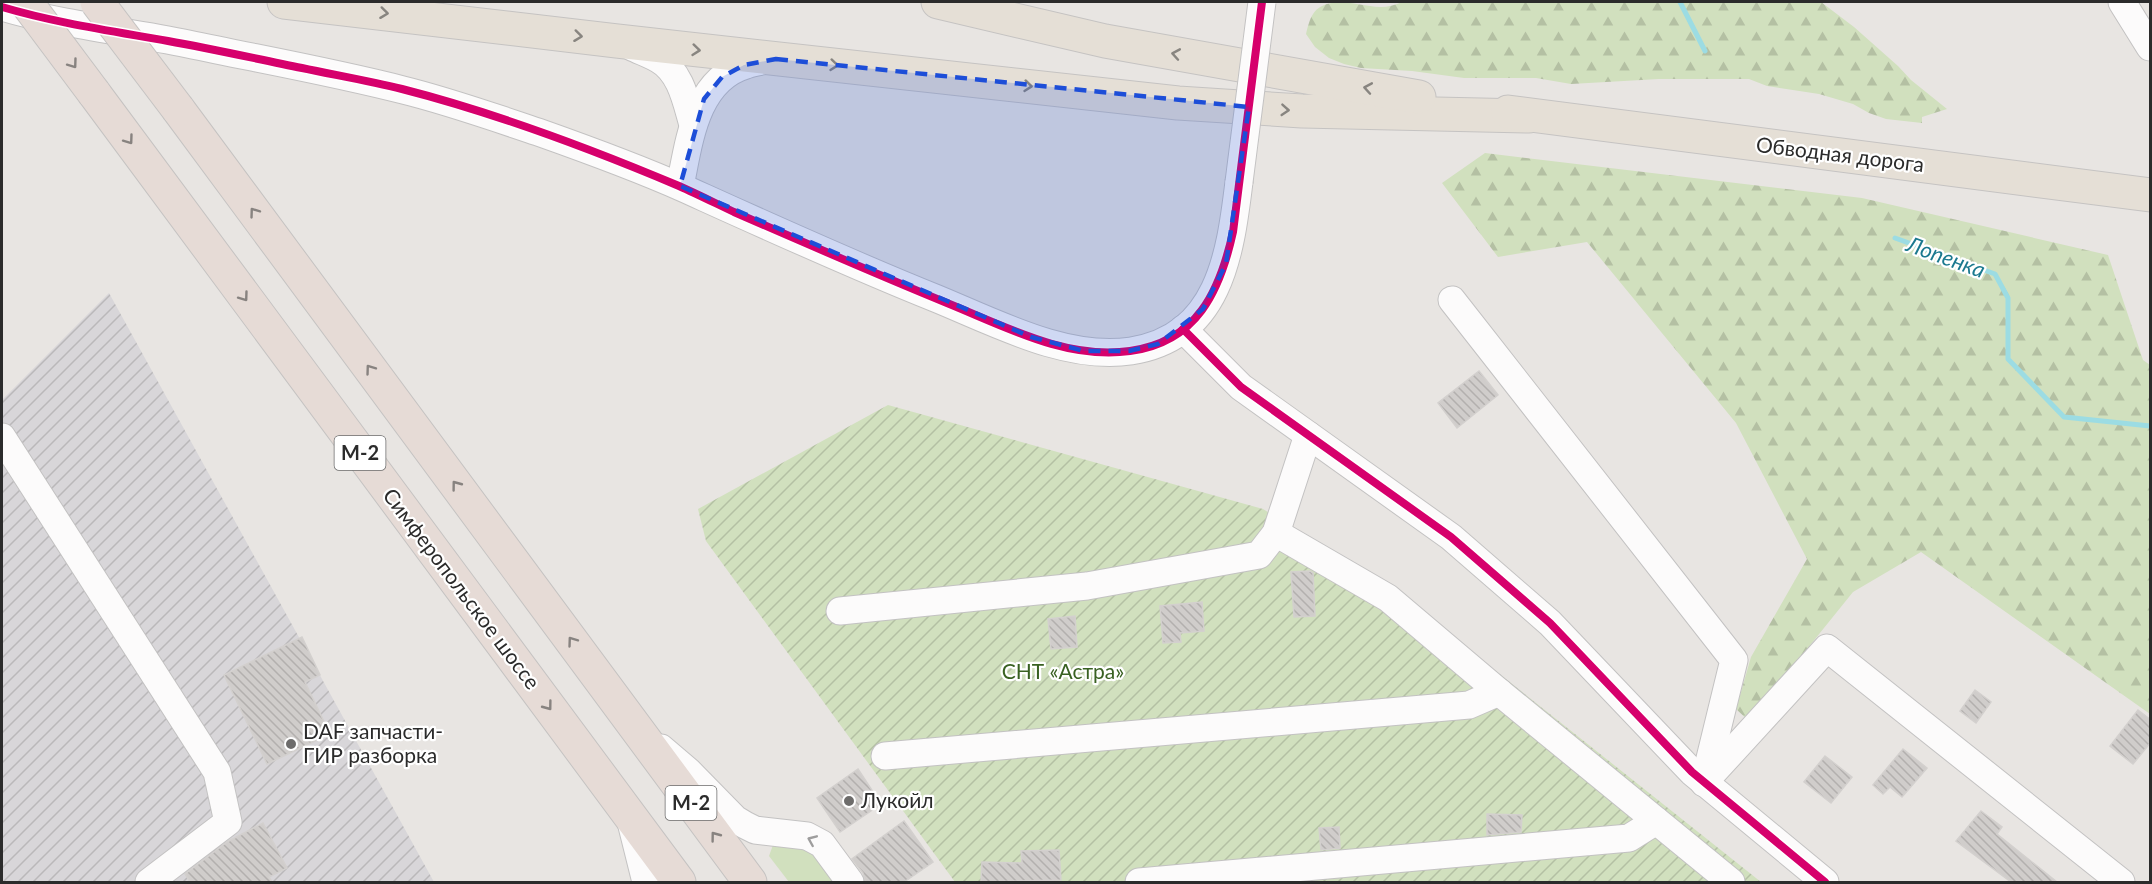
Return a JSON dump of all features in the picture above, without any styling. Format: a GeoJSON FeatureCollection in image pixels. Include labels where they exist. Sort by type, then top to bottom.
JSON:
{"type":"FeatureCollection","features":[{"type":"Feature","properties":{"kind":"highway","name":"Симферопольское шоссе"},"geometry":{"type":"LineString","coordinates":[[26,2],[680,882]]}},
{"type":"Feature","properties":{"kind":"highway","name":"М-2"},"geometry":{"type":"LineString","coordinates":[[97,2],[546,604],[631,723],[750,882]]}},
{"type":"Feature","properties":{"kind":"main road"},"geometry":{"type":"LineString","coordinates":[[284,2],[1178,103],[1302,111],[1529,116]]}},
{"type":"Feature","properties":{"kind":"main road"},"geometry":{"type":"LineString","coordinates":[[938,2],[1105,41],[1529,116]]}},
{"type":"Feature","properties":{"kind":"main road","name":"Обводная дорога"},"geometry":{"type":"LineString","coordinates":[[1529,116],[2151,195]]}},
{"type":"Feature","properties":{"kind":"street"},"geometry":{"type":"LineString","coordinates":[[2,7],[34,17],[183,43],[402,89],[587,149],[680,186],[880,276],[1031,337],[1084,351],[1129,351],[1158,344],[1183,329],[1203,309],[1216,288],[1226,264],[1233,232],[1262,2]]}},
{"type":"Feature","properties":{"kind":"street"},"geometry":{"type":"LineString","coordinates":[[2122,2],[2151,47]]}},
{"type":"Feature","properties":{"kind":"street"},"geometry":{"type":"LineString","coordinates":[[617,41],[659,59],[674,72],[683,91],[693,125]]}},
{"type":"Feature","properties":{"kind":"street"},"geometry":{"type":"LineString","coordinates":[[680,186],[693,125],[704,99],[722,77],[744,65],[776,58]]}},
{"type":"Feature","properties":{"kind":"street"},"geometry":{"type":"LineString","coordinates":[[1452,300],[1734,660],[1704,783]]}},
{"type":"Feature","properties":{"kind":"street"},"geometry":{"type":"LineString","coordinates":[[1183,329],[1241,387],[1451,537],[1550,623],[1692,772],[1825,882]]}},
{"type":"Feature","properties":{"kind":"street"},"geometry":{"type":"LineString","coordinates":[[840,610],[1098,584],[1259,555],[1276,533],[1308,435]]}},
{"type":"Feature","properties":{"kind":"street"},"geometry":{"type":"LineString","coordinates":[[2,437],[217,772],[228,822],[149,882]]}},
{"type":"Feature","properties":{"kind":"street"},"geometry":{"type":"LineString","coordinates":[[1276,533],[1388,597],[1499,692],[1731,882]]}},
{"type":"Feature","properties":{"kind":"street"},"geometry":{"type":"LineString","coordinates":[[1704,783],[1827,648],[2121,882]]}},
{"type":"Feature","properties":{"kind":"street"},"geometry":{"type":"LineString","coordinates":[[885,756],[1469,705],[1499,692]]}},
{"type":"Feature","properties":{"kind":"street"},"geometry":{"type":"LineString","coordinates":[[631,723],[688,771],[735,819],[755,830],[807,836],[822,844],[850,882]]}},
{"type":"Feature","properties":{"kind":"street"},"geometry":{"type":"LineString","coordinates":[[628,812],[646,882]]}},
{"type":"Feature","properties":{"kind":"street"},"geometry":{"type":"LineString","coordinates":[[1139,882],[1629,838],[1656,821]]}},
{"type":"Feature","properties":{"kind":"highlighted area"},"geometry":{"type":"Polygon","coordinates":[[[776,59],[1249,107],[1226,264],[1203,309],[1158,344],[1129,351],[1084,351],[1031,337],[680,186],[704,99],[722,77],[744,65],[776,59]]]}},
{"type":"Feature","properties":{"kind":"shaded area"},"geometry":{"type":"Polygon","coordinates":[[[109,293],[434,882],[2,882],[2,400],[109,293]]]}},
{"type":"Feature","properties":{"kind":"green space"},"geometry":{"type":"Polygon","coordinates":[[[1337,2],[1386,7],[1402,2],[1821,2],[1854,27],[1911,80],[1947,109],[1922,117],[1922,123],[1886,119],[1853,104],[1819,94],[1767,86],[1749,79],[1659,79],[1571,84],[1536,78],[1464,78],[1412,71],[1361,68],[1329,58],[1315,47],[1306,34],[1312,16],[1318,8],[1337,2]]]}},
{"type":"Feature","properties":{"kind":"green space"},"geometry":{"type":"Polygon","coordinates":[[[1485,153],[1862,198],[2108,255],[2143,360],[2150,365],[2150,714],[1921,552],[1853,592],[1749,721],[1736,709],[1751,657],[1807,559],[1736,423],[1587,242],[1498,257],[1442,183],[1485,153]]]}},
{"type":"Feature","properties":{"kind":"green space","name":"СНТ «Астра»"},"geometry":{"type":"Polygon","coordinates":[[[888,405],[1263,509],[1394,590],[1761,882],[955,882],[706,541],[698,509],[888,405]]]}},
{"type":"Feature","properties":{"kind":"green space"},"geometry":{"type":"Polygon","coordinates":[[[773,845],[811,850],[841,882],[789,882],[769,856],[773,845]]]}},
{"type":"Feature","properties":{"kind":"building"},"geometry":{"type":"Polygon","coordinates":[[[1479,371],[1498,395],[1457,428],[1438,403],[1479,371]]]}},
{"type":"Feature","properties":{"kind":"building"},"geometry":{"type":"Polygon","coordinates":[[[1310,571],[1313,573],[1315,616],[1294,617],[1291,572],[1310,571]]]}},
{"type":"Feature","properties":{"kind":"building"},"geometry":{"type":"Polygon","coordinates":[[[1202,602],[1204,631],[1180,633],[1181,642],[1163,643],[1160,606],[1202,602]]]}},
{"type":"Feature","properties":{"kind":"building"},"geometry":{"type":"Polygon","coordinates":[[[1075,616],[1077,647],[1051,649],[1048,619],[1075,616]]]}},
{"type":"Feature","properties":{"kind":"building"},"geometry":{"type":"Polygon","coordinates":[[[302,637],[320,675],[305,682],[330,734],[267,764],[224,675],[302,637]]]}},
{"type":"Feature","properties":{"kind":"building"},"geometry":{"type":"Polygon","coordinates":[[[1975,690],[1991,702],[1976,723],[1960,711],[1975,690]]]}},
{"type":"Feature","properties":{"kind":"building"},"geometry":{"type":"Polygon","coordinates":[[[2138,710],[2151,720],[2151,742],[2133,764],[2110,746],[2138,710]]]}},
{"type":"Feature","properties":{"kind":"building"},"geometry":{"type":"Polygon","coordinates":[[[1903,749],[1927,768],[1902,797],[1890,787],[1883,794],[1873,785],[1903,749]]]}},
{"type":"Feature","properties":{"kind":"building"},"geometry":{"type":"Polygon","coordinates":[[[1825,756],[1852,777],[1831,803],[1804,782],[1825,756]]]}},
{"type":"Feature","properties":{"kind":"building","name":"Лукойл"},"geometry":{"type":"Polygon","coordinates":[[[858,769],[881,804],[840,832],[817,798],[858,769]]]}},
{"type":"Feature","properties":{"kind":"building"},"geometry":{"type":"Polygon","coordinates":[[[1981,811],[2002,827],[1997,834],[2057,882],[2011,882],[1956,841],[1981,811]]]}},
{"type":"Feature","properties":{"kind":"building"},"geometry":{"type":"Polygon","coordinates":[[[1487,814],[1522,815],[1521,832],[1487,835],[1487,814]]]}},
{"type":"Feature","properties":{"kind":"building"},"geometry":{"type":"Polygon","coordinates":[[[904,821],[933,862],[904,882],[865,882],[863,873],[852,859],[904,821]]]}},
{"type":"Feature","properties":{"kind":"building"},"geometry":{"type":"Polygon","coordinates":[[[263,823],[287,868],[269,877],[272,882],[190,882],[185,874],[227,842],[263,823]]]}},
{"type":"Feature","properties":{"kind":"building"},"geometry":{"type":"Polygon","coordinates":[[[1339,827],[1340,848],[1321,850],[1319,828],[1339,827]]]}},
{"type":"Feature","properties":{"kind":"building"},"geometry":{"type":"Polygon","coordinates":[[[1059,850],[1061,880],[981,882],[982,862],[1022,863],[1021,851],[1059,850]]]}},
{"type":"Feature","properties":{"kind":"waterway","name":"Лопенка"},"geometry":{"type":"LineString","coordinates":[[1680,2],[1705,51]]}},
{"type":"Feature","properties":{"kind":"waterway","name":"Лопенка"},"geometry":{"type":"LineString","coordinates":[[1895,238],[1995,274],[2008,298],[2008,359],[2064,417],[2150,426]]}},
{"type":"Feature","properties":{"kind":"cycle path"},"geometry":{"type":"LineString","coordinates":[[2,7],[63,22],[202,47],[377,83],[437,98],[542,132],[645,172],[814,247],[1013,331],[1059,346],[1082,351],[1106,352],[1130,351],[1153,346],[1173,337],[1189,325],[1202,310],[1221,274],[1233,232],[1262,2]]}},
{"type":"Feature","properties":{"kind":"cycle path"},"geometry":{"type":"LineString","coordinates":[[1183,329],[1241,387],[1451,537],[1550,623],[1692,772],[1825,882]]}},
{"type":"Feature","properties":{"kind":"place","name":"DAF запчасти- ГИР разборка"},"geometry":{"type":"Point","coordinates":[291,744]}},
{"type":"Feature","properties":{"kind":"place","name":"Лукойл"},"geometry":{"type":"Point","coordinates":[849,801]}}]}
